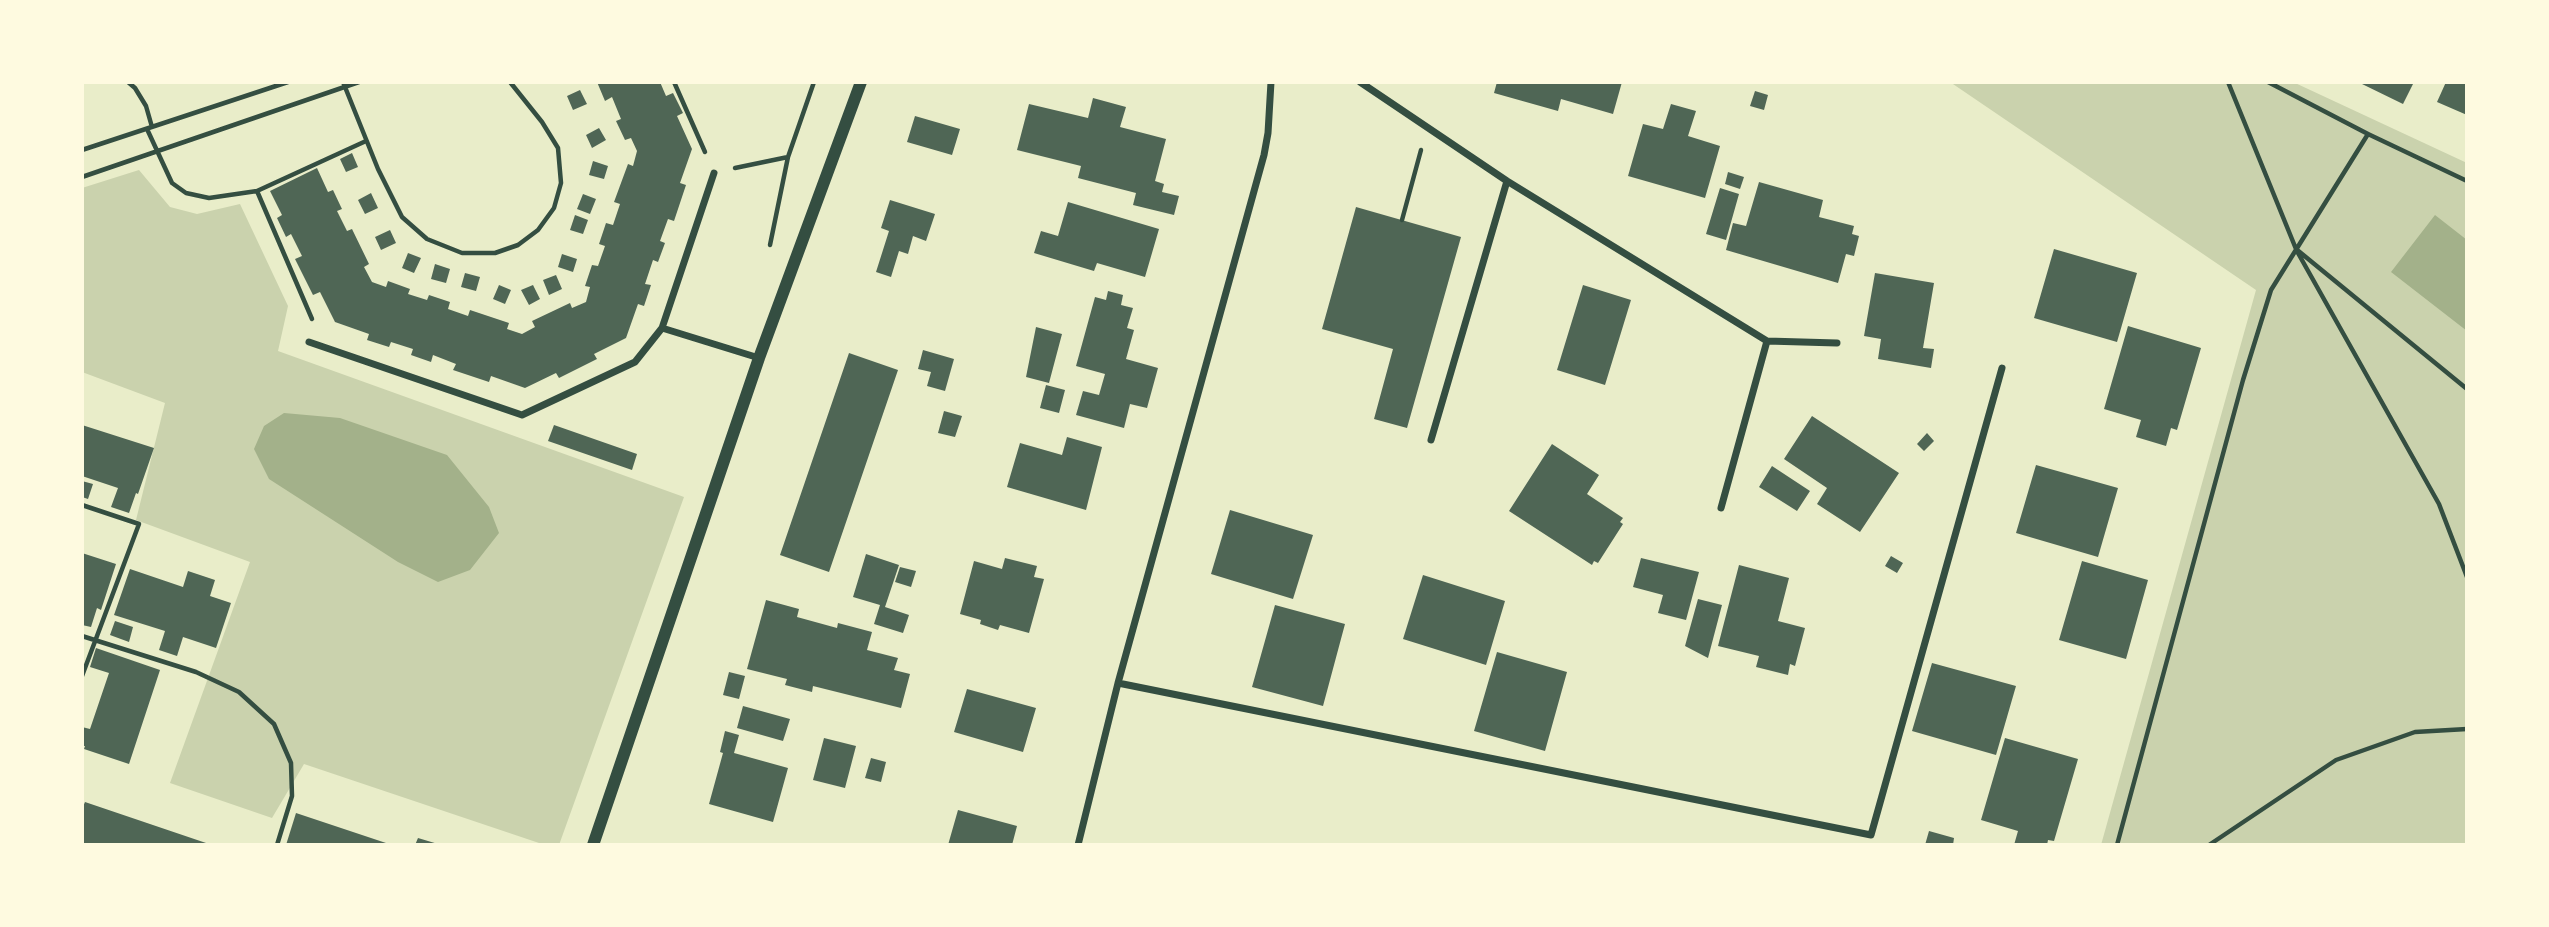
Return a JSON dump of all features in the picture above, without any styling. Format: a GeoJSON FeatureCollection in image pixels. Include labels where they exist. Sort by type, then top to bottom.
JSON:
{"type":"FeatureCollection","features":[{"type":"Feature","properties":{"kind":"street"},"geometry":{"type":"LineString","coordinates":[[593,845],[759,358],[861,82]]}},
{"type":"Feature","properties":{"kind":"street"},"geometry":{"type":"LineString","coordinates":[[1078,845],[1118,683],[1264,155],[1271,82]]}},
{"type":"Feature","properties":{"kind":"street"},"geometry":{"type":"LineString","coordinates":[[1360,82],[1507,181],[1767,341],[1837,343]]}},
{"type":"Feature","properties":{"kind":"street"},"geometry":{"type":"LineString","coordinates":[[309,342],[522,415],[635,362],[662,328],[714,173]]}},
{"type":"Feature","properties":{"kind":"street"},"geometry":{"type":"LineString","coordinates":[[1431,440],[1507,181]]}},
{"type":"Feature","properties":{"kind":"street"},"geometry":{"type":"LineString","coordinates":[[662,328],[759,358]]}},
{"type":"Feature","properties":{"kind":"street"},"geometry":{"type":"LineString","coordinates":[[1721,508],[1767,341]]}},
{"type":"Feature","properties":{"kind":"street"},"geometry":{"type":"LineString","coordinates":[[1118,683],[1871,835],[2002,368]]}},
{"type":"Feature","properties":{"kind":"path"},"geometry":{"type":"LineString","coordinates":[[128,82],[146,106],[157,152],[172,183],[186,193],[209,198],[257,191],[366,141]]}},
{"type":"Feature","properties":{"kind":"path"},"geometry":{"type":"LineString","coordinates":[[82,150],[288,82]]}},
{"type":"Feature","properties":{"kind":"path"},"geometry":{"type":"LineString","coordinates":[[82,177],[343,85],[359,82]]}},
{"type":"Feature","properties":{"kind":"path"},"geometry":{"type":"LineString","coordinates":[[343,85],[402,216],[427,239],[462,253],[495,253],[519,245],[538,230],[554,208],[561,183],[558,148],[542,122],[510,82]]}},
{"type":"Feature","properties":{"kind":"path"},"geometry":{"type":"LineString","coordinates":[[674,82],[714,173],[788,157],[814,82]]}},
{"type":"Feature","properties":{"kind":"path"},"geometry":{"type":"LineString","coordinates":[[2228,82],[2296,249],[2439,504],[2467,578]]}},
{"type":"Feature","properties":{"kind":"path"},"geometry":{"type":"LineString","coordinates":[[2267,82],[2467,181]]}},
{"type":"Feature","properties":{"kind":"path"},"geometry":{"type":"LineString","coordinates":[[1402,220],[1427,127]]}},
{"type":"Feature","properties":{"kind":"path"},"geometry":{"type":"LineString","coordinates":[[2117,845],[2243,380],[2271,290],[2368,134]]}},
{"type":"Feature","properties":{"kind":"path"},"geometry":{"type":"LineString","coordinates":[[257,191],[324,347]]}},
{"type":"Feature","properties":{"kind":"path"},"geometry":{"type":"LineString","coordinates":[[2296,249],[2467,389]]}},
{"type":"Feature","properties":{"kind":"path"},"geometry":{"type":"LineString","coordinates":[[82,505],[138,524],[82,676]]}},
{"type":"Feature","properties":{"kind":"path"},"geometry":{"type":"LineString","coordinates":[[82,636],[196,672],[239,692],[274,724],[291,763],[292,796],[277,845]]}},
{"type":"Feature","properties":{"kind":"path"},"geometry":{"type":"LineString","coordinates":[[2208,845],[2336,760],[2415,732],[2467,729]]}},
{"type":"Feature","properties":{"kind":"shaded area"},"geometry":{"type":"Polygon","coordinates":[[[1950,82],[2293,82],[2467,163],[2467,845],[2101,845],[2256,290],[1950,82]]]}},
{"type":"Feature","properties":{"kind":"shaded area"},"geometry":{"type":"Polygon","coordinates":[[[139,170],[170,207],[197,214],[240,204],[288,306],[278,351],[684,497],[559,845],[545,845],[304,764],[272,818],[170,783],[250,562],[136,520],[165,403],[82,372],[82,188],[139,170]]]}},
{"type":"Feature","properties":{"kind":"shaded area"},"geometry":{"type":"Polygon","coordinates":[[[2435,215],[2467,240],[2467,331],[2391,272],[2435,215]]]}},
{"type":"Feature","properties":{"kind":"shaded area"},"geometry":{"type":"Polygon","coordinates":[[[284,413],[340,418],[447,455],[489,507],[499,533],[470,570],[438,582],[398,562],[269,479],[254,449],[264,426],[284,413]]]}},
{"type":"Feature","properties":{"kind":"building"},"geometry":{"type":"Polygon","coordinates":[[[597,82],[660,82],[666,96],[673,93],[683,113],[677,116],[692,149],[680,183],[686,185],[674,221],[668,219],[660,241],[665,243],[658,262],[653,260],[645,284],[651,285],[644,306],[638,304],[626,338],[594,354],[597,359],[559,378],[556,373],[525,388],[491,376],[489,382],[453,370],[456,364],[433,355],[431,362],[411,355],[413,349],[391,342],[389,347],[367,340],[369,334],[335,322],[320,292],[313,295],[295,259],[302,256],[291,234],[286,237],[277,218],[282,215],[270,191],[317,168],[328,192],[333,190],[342,209],[337,211],[347,231],[352,229],[369,264],[364,267],[372,282],[386,287],[388,281],[410,289],[408,294],[427,300],[429,295],[450,302],[448,309],[468,316],[470,310],[509,323],[507,329],[522,334],[535,327],[532,321],[570,303],[572,308],[586,302],[590,287],[585,286],[592,265],[598,266],[605,246],[599,244],[606,223],[613,225],[620,204],[614,202],[628,164],[633,166],[637,151],[631,138],[625,140],[616,121],[621,119],[612,97],[605,101],[597,82]]]}},
{"type":"Feature","properties":{"kind":"building"},"geometry":{"type":"Polygon","coordinates":[[[1497,82],[1622,82],[1613,114],[1561,99],[1558,111],[1494,93],[1497,82]]]}},
{"type":"Feature","properties":{"kind":"building"},"geometry":{"type":"Polygon","coordinates":[[[2446,82],[2467,82],[2467,115],[2437,102],[2446,82]]]}},
{"type":"Feature","properties":{"kind":"building"},"geometry":{"type":"Polygon","coordinates":[[[2362,84],[2413,84],[2403,104],[2362,84]]]}},
{"type":"Feature","properties":{"kind":"building"},"geometry":{"type":"Polygon","coordinates":[[[580,90],[587,104],[573,110],[567,96],[580,90]]]}},
{"type":"Feature","properties":{"kind":"building"},"geometry":{"type":"Polygon","coordinates":[[[1755,91],[1768,95],[1764,110],[1750,106],[1755,91]]]}},
{"type":"Feature","properties":{"kind":"building"},"geometry":{"type":"Polygon","coordinates":[[[1093,98],[1126,107],[1120,127],[1166,139],[1155,181],[1164,184],[1162,192],[1179,196],[1174,215],[1133,205],[1136,193],[1078,178],[1081,166],[1017,150],[1029,104],[1088,118],[1093,98]]]}},
{"type":"Feature","properties":{"kind":"building"},"geometry":{"type":"Polygon","coordinates":[[[1671,104],[1696,111],[1688,136],[1720,146],[1705,198],[1628,176],[1643,124],[1663,129],[1671,104]]]}},
{"type":"Feature","properties":{"kind":"building"},"geometry":{"type":"Polygon","coordinates":[[[915,116],[960,129],[952,155],[907,142],[915,116]]]}},
{"type":"Feature","properties":{"kind":"building"},"geometry":{"type":"Polygon","coordinates":[[[599,128],[606,140],[592,148],[586,135],[599,128]]]}},
{"type":"Feature","properties":{"kind":"building"},"geometry":{"type":"Polygon","coordinates":[[[352,153],[358,167],[346,172],[340,159],[352,153]]]}},
{"type":"Feature","properties":{"kind":"building"},"geometry":{"type":"Polygon","coordinates":[[[593,161],[608,166],[604,179],[589,175],[593,161]]]}},
{"type":"Feature","properties":{"kind":"building"},"geometry":{"type":"Polygon","coordinates":[[[1728,172],[1744,177],[1740,189],[1725,184],[1728,172]]]}},
{"type":"Feature","properties":{"kind":"building"},"geometry":{"type":"Polygon","coordinates":[[[1759,182],[1823,200],[1819,217],[1854,226],[1852,234],[1859,236],[1854,256],[1846,254],[1838,283],[1726,250],[1733,223],[1746,226],[1759,182]]]}},
{"type":"Feature","properties":{"kind":"building"},"geometry":{"type":"Polygon","coordinates":[[[1720,188],[1739,194],[1726,240],[1706,234],[1720,188]]]}},
{"type":"Feature","properties":{"kind":"building"},"geometry":{"type":"Polygon","coordinates":[[[371,193],[378,208],[365,214],[358,200],[371,193]]]}},
{"type":"Feature","properties":{"kind":"building"},"geometry":{"type":"Polygon","coordinates":[[[583,194],[596,199],[590,214],[577,209],[583,194]]]}},
{"type":"Feature","properties":{"kind":"building"},"geometry":{"type":"Polygon","coordinates":[[[890,200],[935,214],[926,241],[913,236],[908,254],[899,251],[891,277],[876,272],[889,231],[881,228],[890,200]]]}},
{"type":"Feature","properties":{"kind":"building"},"geometry":{"type":"Polygon","coordinates":[[[1068,202],[1159,229],[1145,277],[1097,263],[1094,271],[1034,253],[1041,231],[1058,236],[1068,202]]]}},
{"type":"Feature","properties":{"kind":"building"},"geometry":{"type":"Polygon","coordinates":[[[1356,207],[1461,237],[1407,428],[1374,419],[1393,349],[1322,329],[1356,207]]]}},
{"type":"Feature","properties":{"kind":"building"},"geometry":{"type":"Polygon","coordinates":[[[575,215],[588,220],[583,234],[570,230],[575,215]]]}},
{"type":"Feature","properties":{"kind":"building"},"geometry":{"type":"Polygon","coordinates":[[[390,230],[396,243],[381,250],[375,237],[390,230]]]}},
{"type":"Feature","properties":{"kind":"building"},"geometry":{"type":"Polygon","coordinates":[[[2054,249],[2137,273],[2117,342],[2034,318],[2054,249]]]}},
{"type":"Feature","properties":{"kind":"building"},"geometry":{"type":"Polygon","coordinates":[[[408,253],[421,258],[414,273],[402,268],[408,253]]]}},
{"type":"Feature","properties":{"kind":"building"},"geometry":{"type":"Polygon","coordinates":[[[562,254],[577,259],[573,272],[558,267],[562,254]]]}},
{"type":"Feature","properties":{"kind":"building"},"geometry":{"type":"Polygon","coordinates":[[[435,264],[450,269],[446,283],[431,279],[435,264]]]}},
{"type":"Feature","properties":{"kind":"building"},"geometry":{"type":"Polygon","coordinates":[[[465,273],[480,277],[476,291],[461,287],[465,273]]]}},
{"type":"Feature","properties":{"kind":"building"},"geometry":{"type":"Polygon","coordinates":[[[1875,273],[1934,283],[1923,348],[1934,349],[1931,368],[1878,359],[1881,339],[1864,336],[1875,273]]]}},
{"type":"Feature","properties":{"kind":"building"},"geometry":{"type":"Polygon","coordinates":[[[556,275],[562,289],[549,295],[543,280],[556,275]]]}},
{"type":"Feature","properties":{"kind":"building"},"geometry":{"type":"Polygon","coordinates":[[[499,285],[511,290],[505,304],[493,299],[499,285]]]}},
{"type":"Feature","properties":{"kind":"building"},"geometry":{"type":"Polygon","coordinates":[[[533,285],[540,299],[529,305],[521,290],[533,285]]]}},
{"type":"Feature","properties":{"kind":"building"},"geometry":{"type":"Polygon","coordinates":[[[1583,285],[1631,300],[1605,385],[1557,370],[1583,285]]]}},
{"type":"Feature","properties":{"kind":"building"},"geometry":{"type":"Polygon","coordinates":[[[1108,291],[1123,295],[1121,305],[1133,308],[1127,328],[1134,330],[1126,359],[1158,368],[1147,408],[1130,404],[1124,428],[1076,415],[1083,391],[1099,395],[1105,374],[1076,366],[1095,297],[1106,300],[1108,291]]]}},
{"type":"Feature","properties":{"kind":"building"},"geometry":{"type":"Polygon","coordinates":[[[2128,326],[2201,348],[2177,430],[2171,428],[2166,446],[2136,437],[2141,420],[2104,409],[2128,326]]]}},
{"type":"Feature","properties":{"kind":"building"},"geometry":{"type":"Polygon","coordinates":[[[1036,327],[1062,334],[1049,383],[1026,377],[1036,327]]]}},
{"type":"Feature","properties":{"kind":"building"},"geometry":{"type":"Polygon","coordinates":[[[923,350],[954,359],[945,391],[927,386],[931,372],[918,369],[923,350]]]}},
{"type":"Feature","properties":{"kind":"building"},"geometry":{"type":"Polygon","coordinates":[[[849,353],[898,370],[829,572],[780,555],[849,353]]]}},
{"type":"Feature","properties":{"kind":"building"},"geometry":{"type":"Polygon","coordinates":[[[1046,385],[1065,390],[1059,413],[1040,408],[1046,385]]]}},
{"type":"Feature","properties":{"kind":"building"},"geometry":{"type":"Polygon","coordinates":[[[944,411],[962,416],[955,437],[938,433],[944,411]]]}},
{"type":"Feature","properties":{"kind":"building"},"geometry":{"type":"Polygon","coordinates":[[[1812,416],[1899,473],[1860,532],[1817,504],[1827,488],[1784,459],[1812,416]]]}},
{"type":"Feature","properties":{"kind":"building"},"geometry":{"type":"Polygon","coordinates":[[[82,425],[154,448],[129,513],[111,507],[118,488],[82,476],[82,425]]]}},
{"type":"Feature","properties":{"kind":"building"},"geometry":{"type":"Polygon","coordinates":[[[554,425],[637,454],[632,470],[548,441],[554,425]]]}},
{"type":"Feature","properties":{"kind":"building"},"geometry":{"type":"Polygon","coordinates":[[[1927,433],[1934,441],[1924,451],[1917,444],[1927,433]]]}},
{"type":"Feature","properties":{"kind":"building"},"geometry":{"type":"Polygon","coordinates":[[[1067,437],[1102,447],[1086,510],[1007,487],[1020,443],[1062,455],[1067,437]]]}},
{"type":"Feature","properties":{"kind":"building"},"geometry":{"type":"Polygon","coordinates":[[[1552,444],[1599,475],[1587,494],[1623,518],[1620,522],[1623,524],[1598,563],[1594,561],[1592,565],[1509,511],[1552,444]]]}},
{"type":"Feature","properties":{"kind":"building"},"geometry":{"type":"Polygon","coordinates":[[[2036,465],[2118,488],[2098,557],[2016,533],[2036,465]]]}},
{"type":"Feature","properties":{"kind":"building"},"geometry":{"type":"Polygon","coordinates":[[[1772,466],[1810,491],[1797,511],[1759,487],[1772,466]]]}},
{"type":"Feature","properties":{"kind":"building"},"geometry":{"type":"Polygon","coordinates":[[[82,481],[93,484],[88,499],[82,497],[82,481]]]}},
{"type":"Feature","properties":{"kind":"building"},"geometry":{"type":"Polygon","coordinates":[[[1230,510],[1313,535],[1293,599],[1211,574],[1230,510]]]}},
{"type":"Feature","properties":{"kind":"building"},"geometry":{"type":"Polygon","coordinates":[[[82,553],[116,564],[101,610],[97,608],[91,627],[82,625],[82,553]]]}},
{"type":"Feature","properties":{"kind":"building"},"geometry":{"type":"Polygon","coordinates":[[[866,554],[899,565],[885,607],[909,615],[903,633],[874,624],[880,605],[853,597],[866,554]]]}},
{"type":"Feature","properties":{"kind":"building"},"geometry":{"type":"Polygon","coordinates":[[[1891,556],[1903,563],[1897,573],[1885,566],[1891,556]]]}},
{"type":"Feature","properties":{"kind":"building"},"geometry":{"type":"Polygon","coordinates":[[[1005,558],[1037,566],[1034,577],[1044,579],[1029,633],[1000,625],[998,630],[980,624],[981,620],[960,614],[974,561],[1002,569],[1005,558]]]}},
{"type":"Feature","properties":{"kind":"building"},"geometry":{"type":"Polygon","coordinates":[[[1641,558],[1699,572],[1686,620],[1658,613],[1663,595],[1633,587],[1641,558]]]}},
{"type":"Feature","properties":{"kind":"building"},"geometry":{"type":"Polygon","coordinates":[[[2082,561],[2148,580],[2126,659],[2059,640],[2082,561]]]}},
{"type":"Feature","properties":{"kind":"building"},"geometry":{"type":"Polygon","coordinates":[[[1739,565],[1789,578],[1778,621],[1805,628],[1795,666],[1790,664],[1788,675],[1756,667],[1759,656],[1718,646],[1739,565]]]}},
{"type":"Feature","properties":{"kind":"building"},"geometry":{"type":"Polygon","coordinates":[[[900,567],[916,571],[911,587],[895,582],[900,567]]]}},
{"type":"Feature","properties":{"kind":"building"},"geometry":{"type":"Polygon","coordinates":[[[130,569],[183,587],[188,571],[215,580],[210,596],[231,603],[216,648],[183,637],[177,656],[159,650],[165,631],[114,615],[130,569]]]}},
{"type":"Feature","properties":{"kind":"building"},"geometry":{"type":"Polygon","coordinates":[[[1423,575],[1505,601],[1486,665],[1403,639],[1423,575]]]}},
{"type":"Feature","properties":{"kind":"building"},"geometry":{"type":"Polygon","coordinates":[[[1698,599],[1722,605],[1708,658],[1685,646],[1698,599]]]}},
{"type":"Feature","properties":{"kind":"building"},"geometry":{"type":"Polygon","coordinates":[[[766,600],[799,609],[797,617],[837,628],[838,623],[872,632],[867,650],[898,658],[894,670],[910,674],[901,708],[813,686],[812,692],[785,685],[787,679],[747,669],[766,600]]]}},
{"type":"Feature","properties":{"kind":"building"},"geometry":{"type":"Polygon","coordinates":[[[1275,605],[1345,624],[1323,706],[1252,687],[1275,605]]]}},
{"type":"Feature","properties":{"kind":"building"},"geometry":{"type":"Polygon","coordinates":[[[115,621],[133,627],[129,642],[110,635],[115,621]]]}},
{"type":"Feature","properties":{"kind":"building"},"geometry":{"type":"Polygon","coordinates":[[[96,648],[160,670],[129,764],[82,746],[82,727],[90,729],[109,673],[90,667],[96,648]]]}},
{"type":"Feature","properties":{"kind":"building"},"geometry":{"type":"Polygon","coordinates":[[[1497,652],[1567,672],[1545,751],[1474,731],[1497,652]]]}},
{"type":"Feature","properties":{"kind":"building"},"geometry":{"type":"Polygon","coordinates":[[[1932,663],[2016,686],[1996,755],[1912,731],[1932,663]]]}},
{"type":"Feature","properties":{"kind":"building"},"geometry":{"type":"Polygon","coordinates":[[[729,672],[745,676],[739,699],[723,695],[729,672]]]}},
{"type":"Feature","properties":{"kind":"building"},"geometry":{"type":"Polygon","coordinates":[[[967,689],[1036,708],[1023,752],[954,732],[967,689]]]}},
{"type":"Feature","properties":{"kind":"building"},"geometry":{"type":"Polygon","coordinates":[[[743,706],[790,719],[783,741],[737,728],[743,706]]]}},
{"type":"Feature","properties":{"kind":"building"},"geometry":{"type":"Polygon","coordinates":[[[725,731],[739,735],[734,753],[788,768],[773,822],[709,804],[723,753],[720,752],[725,731]]]}},
{"type":"Feature","properties":{"kind":"building"},"geometry":{"type":"Polygon","coordinates":[[[824,738],[856,746],[845,788],[813,780],[824,738]]]}},
{"type":"Feature","properties":{"kind":"building"},"geometry":{"type":"Polygon","coordinates":[[[2005,738],[2078,759],[2054,841],[2048,840],[2047,845],[2014,845],[2018,831],[1981,820],[2005,738]]]}},
{"type":"Feature","properties":{"kind":"building"},"geometry":{"type":"Polygon","coordinates":[[[871,758],[886,762],[881,782],[865,778],[871,758]]]}},
{"type":"Feature","properties":{"kind":"building"},"geometry":{"type":"Polygon","coordinates":[[[85,802],[209,845],[82,845],[82,809],[85,802]]]}},
{"type":"Feature","properties":{"kind":"building"},"geometry":{"type":"Polygon","coordinates":[[[958,810],[1017,826],[1012,845],[948,845],[958,810]]]}},
{"type":"Feature","properties":{"kind":"building"},"geometry":{"type":"Polygon","coordinates":[[[296,813],[389,844],[389,845],[286,845],[296,813]]]}},
{"type":"Feature","properties":{"kind":"building"},"geometry":{"type":"Polygon","coordinates":[[[1929,831],[1954,838],[1953,845],[1925,845],[1929,831]]]}},
{"type":"Feature","properties":{"kind":"building"},"geometry":{"type":"Polygon","coordinates":[[[418,838],[438,844],[438,845],[415,845],[418,838]]]}}]}
